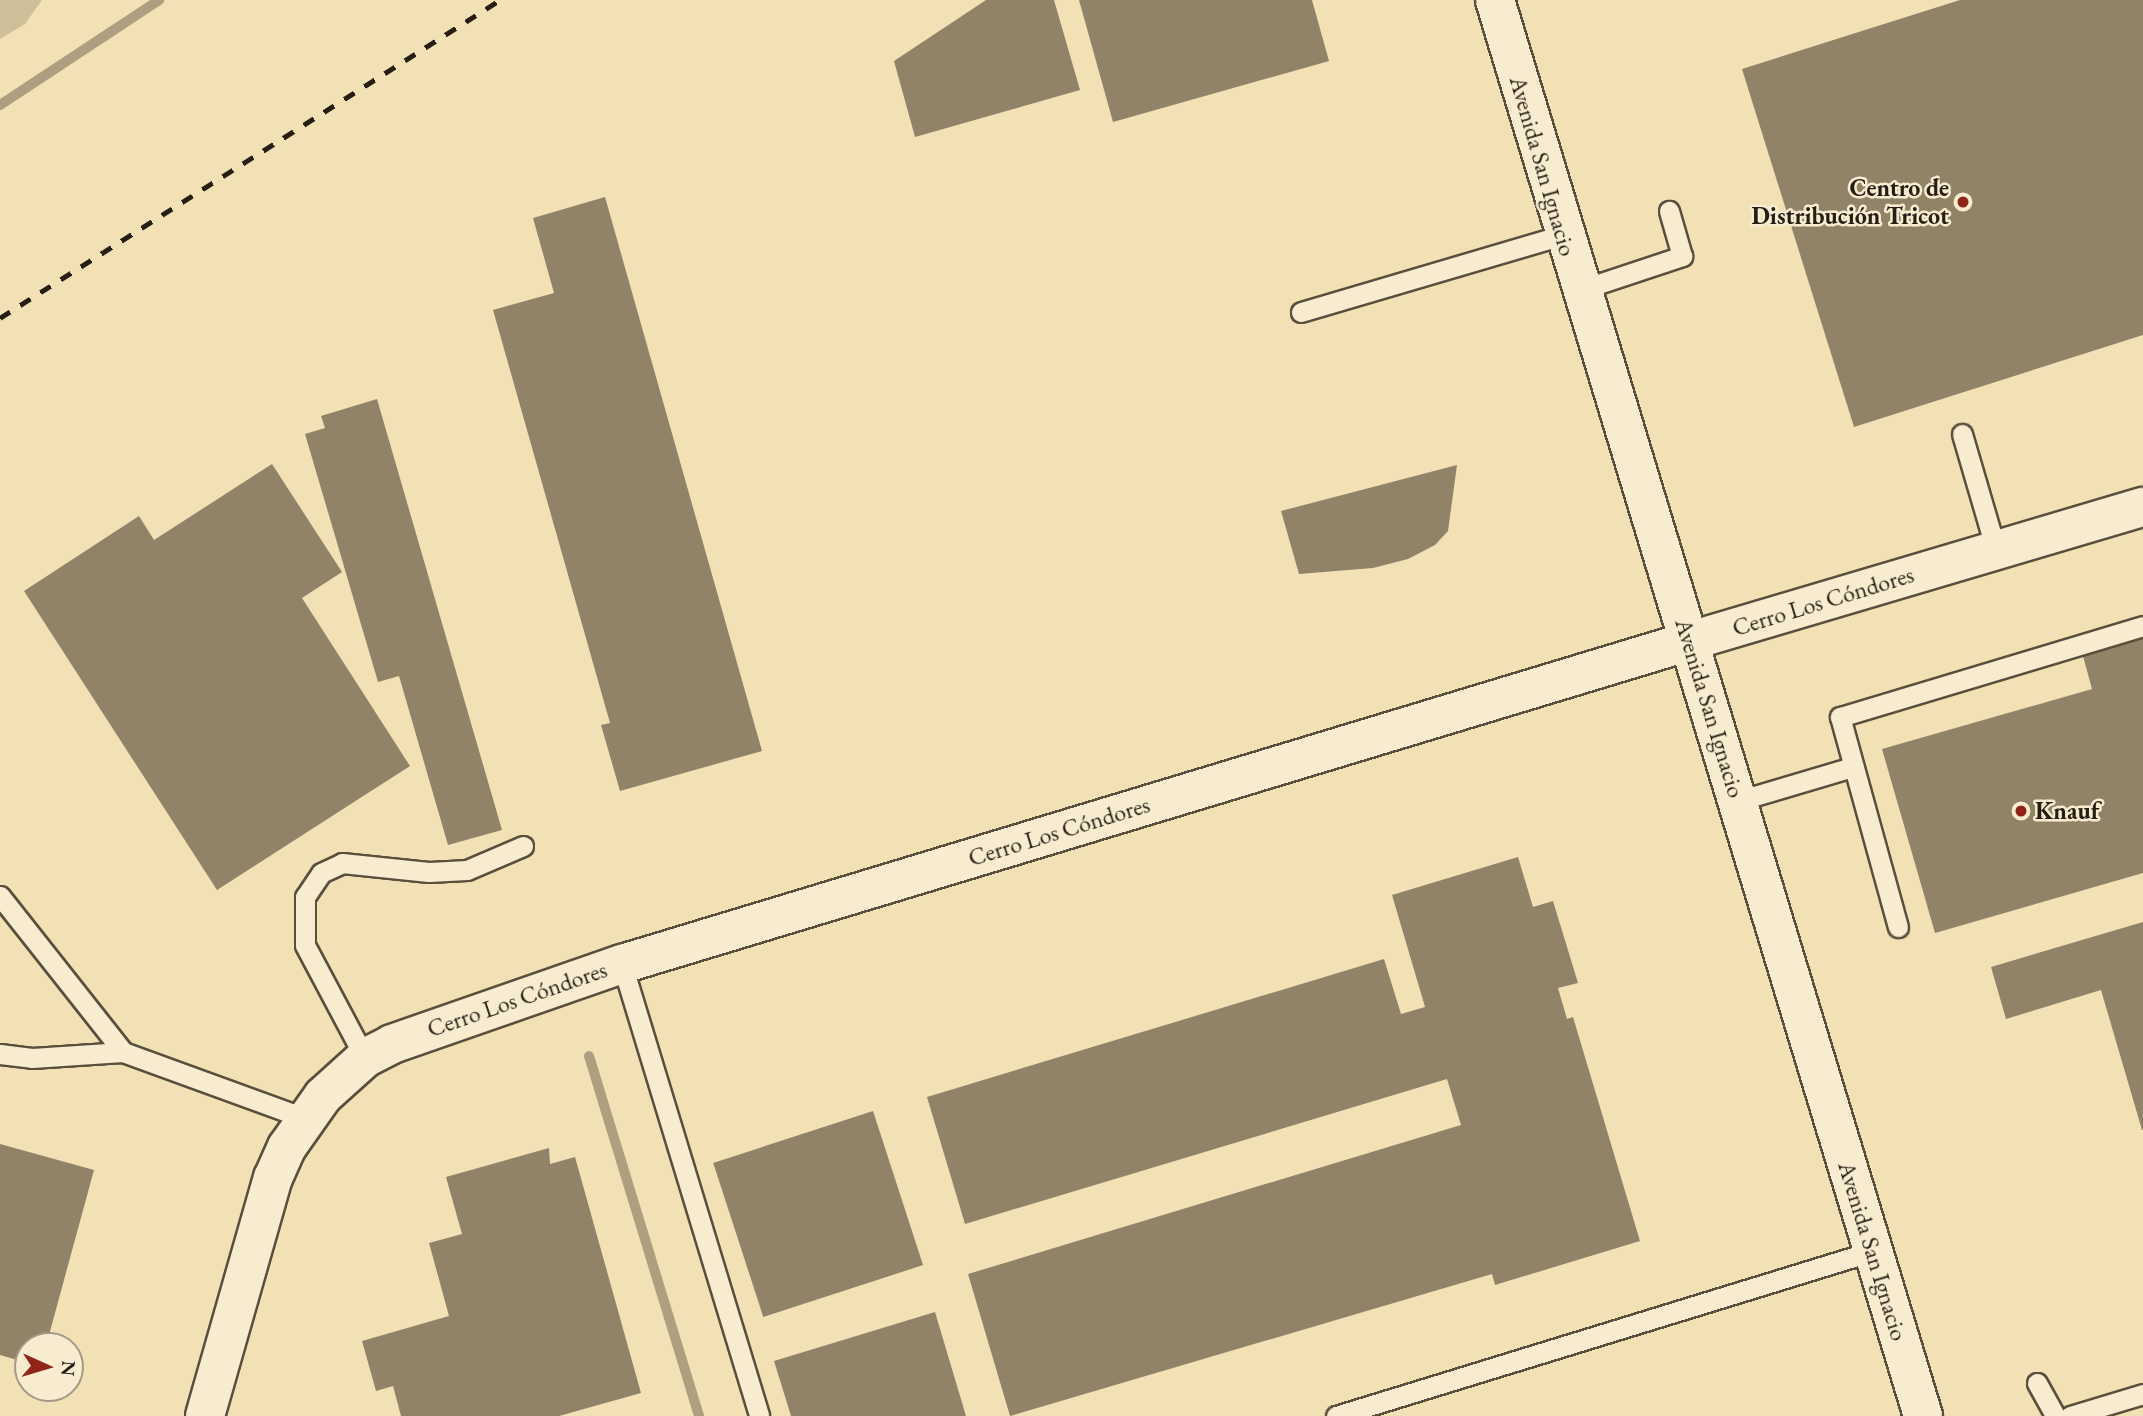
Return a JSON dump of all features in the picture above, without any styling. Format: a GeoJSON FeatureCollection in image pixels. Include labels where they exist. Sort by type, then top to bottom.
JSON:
{"type":"FeatureCollection","features":[{"type":"Feature","properties":{"kind":"street","name":"Avenida San Ignacio"},"geometry":{"type":"LineString","coordinates":[[1495,0],[1563,235],[1690,641],[1923,1416]]}},
{"type":"Feature","properties":{"kind":"street","name":"Cerro Los Cóndores"},"geometry":{"type":"LineString","coordinates":[[205,1416],[273,1178],[304,1118],[365,1058],[428,1028],[622,964],[2143,507]]}},
{"type":"Feature","properties":{"kind":"lane"},"geometry":{"type":"LineString","coordinates":[[1580,290],[1682,256],[1669,211]]}},
{"type":"Feature","properties":{"kind":"lane"},"geometry":{"type":"LineString","coordinates":[[1301,312],[1563,235]]}},
{"type":"Feature","properties":{"kind":"lane"},"geometry":{"type":"LineString","coordinates":[[1962,434],[1996,550]]}},
{"type":"Feature","properties":{"kind":"lane"},"geometry":{"type":"LineString","coordinates":[[1898,927],[1840,717],[2143,626]]}},
{"type":"Feature","properties":{"kind":"lane"},"geometry":{"type":"LineString","coordinates":[[1738,801],[1852,767]]}},
{"type":"Feature","properties":{"kind":"lane"},"geometry":{"type":"LineString","coordinates":[[365,1058],[305,945],[305,897],[321,873],[342,863],[429,872],[467,870],[523,846]]}},
{"type":"Feature","properties":{"kind":"lane"},"geometry":{"type":"LineString","coordinates":[[0,896],[123,1052]]}},
{"type":"Feature","properties":{"kind":"lane"},"geometry":{"type":"LineString","coordinates":[[622,964],[759,1416]]}},
{"type":"Feature","properties":{"kind":"lane"},"geometry":{"type":"LineString","coordinates":[[0,1054],[32,1058],[123,1052],[304,1118]]}},
{"type":"Feature","properties":{"kind":"lane"},"geometry":{"type":"LineString","coordinates":[[1336,1416],[1873,1251]]}},
{"type":"Feature","properties":{"kind":"lane"},"geometry":{"type":"LineString","coordinates":[[2037,1383],[2055,1416]]}},
{"type":"Feature","properties":{"kind":"lane"},"geometry":{"type":"LineString","coordinates":[[2070,1416],[2143,1394]]}},
{"type":"Feature","properties":{"kind":"shaded area"},"geometry":{"type":"Polygon","coordinates":[[[0,0],[42,0],[25,24],[0,39],[0,0]]]}},
{"type":"Feature","properties":{"kind":"building"},"geometry":{"type":"Polygon","coordinates":[[[986,0],[1054,0],[1080,90],[915,137],[894,61],[986,0]]]}},
{"type":"Feature","properties":{"kind":"building"},"geometry":{"type":"Polygon","coordinates":[[[1079,0],[1312,0],[1329,61],[1113,122],[1079,0]]]}},
{"type":"Feature","properties":{"kind":"building","name":"Centro de Distribución Tricot"},"geometry":{"type":"Polygon","coordinates":[[[1960,0],[2143,0],[2143,335],[1854,427],[1742,69],[1960,0]]]}},
{"type":"Feature","properties":{"kind":"building"},"geometry":{"type":"Polygon","coordinates":[[[605,197],[762,751],[620,791],[601,725],[610,723],[493,310],[554,293],[533,218],[605,197]]]}},
{"type":"Feature","properties":{"kind":"building"},"geometry":{"type":"Polygon","coordinates":[[[377,399],[502,830],[448,845],[399,676],[378,682],[305,434],[325,428],[321,416],[377,399]]]}},
{"type":"Feature","properties":{"kind":"building"},"geometry":{"type":"Polygon","coordinates":[[[272,464],[342,572],[302,598],[410,766],[217,890],[24,591],[139,516],[154,540],[272,464]]]}},
{"type":"Feature","properties":{"kind":"building"},"geometry":{"type":"Polygon","coordinates":[[[1457,465],[1448,531],[1435,545],[1408,559],[1373,568],[1299,574],[1281,511],[1457,465]]]}},
{"type":"Feature","properties":{"kind":"building","name":"Knauf"},"geometry":{"type":"Polygon","coordinates":[[[2143,639],[2143,873],[1935,933],[1882,749],[2092,689],[2083,656],[2143,639]]]}},
{"type":"Feature","properties":{"kind":"building"},"geometry":{"type":"Polygon","coordinates":[[[1518,857],[1533,907],[1553,901],[1578,983],[1558,988],[1567,1019],[1573,1017],[1640,1241],[1495,1285],[1492,1274],[1010,1416],[968,1274],[1461,1125],[1447,1079],[965,1224],[927,1097],[1384,959],[1401,1014],[1425,1007],[1392,895],[1518,857]]]}},
{"type":"Feature","properties":{"kind":"building"},"geometry":{"type":"Polygon","coordinates":[[[2143,922],[2142,1130],[2101,990],[2006,1019],[1991,967],[2143,922]]]}},
{"type":"Feature","properties":{"kind":"building"},"geometry":{"type":"Polygon","coordinates":[[[873,1111],[923,1265],[763,1317],[713,1163],[873,1111]]]}},
{"type":"Feature","properties":{"kind":"building"},"geometry":{"type":"Polygon","coordinates":[[[0,1144],[94,1170],[50,1332],[14,1332],[14,1359],[0,1355],[0,1144]]]}},
{"type":"Feature","properties":{"kind":"building"},"geometry":{"type":"Polygon","coordinates":[[[549,1148],[550,1164],[575,1157],[641,1393],[559,1416],[401,1416],[393,1386],[376,1391],[362,1341],[449,1316],[429,1243],[462,1234],[446,1177],[549,1148]]]}},
{"type":"Feature","properties":{"kind":"building"},"geometry":{"type":"Polygon","coordinates":[[[935,1312],[966,1416],[791,1416],[774,1361],[935,1312]]]}},
{"type":"Feature","properties":{"kind":"waterway"},"geometry":{"type":"LineString","coordinates":[[0,105],[159,0]]}},
{"type":"Feature","properties":{"kind":"waterway"},"geometry":{"type":"LineString","coordinates":[[589,1056],[699,1416]]}},
{"type":"Feature","properties":{"kind":"railway"},"geometry":{"type":"LineString","coordinates":[[0,318],[500,0]]}},
{"type":"Feature","properties":{"kind":"place","name":"Centro de Distribución Tricot"},"geometry":{"type":"Point","coordinates":[1963,202]}},
{"type":"Feature","properties":{"kind":"place","name":"Knauf"},"geometry":{"type":"Point","coordinates":[2021,811]}}]}
